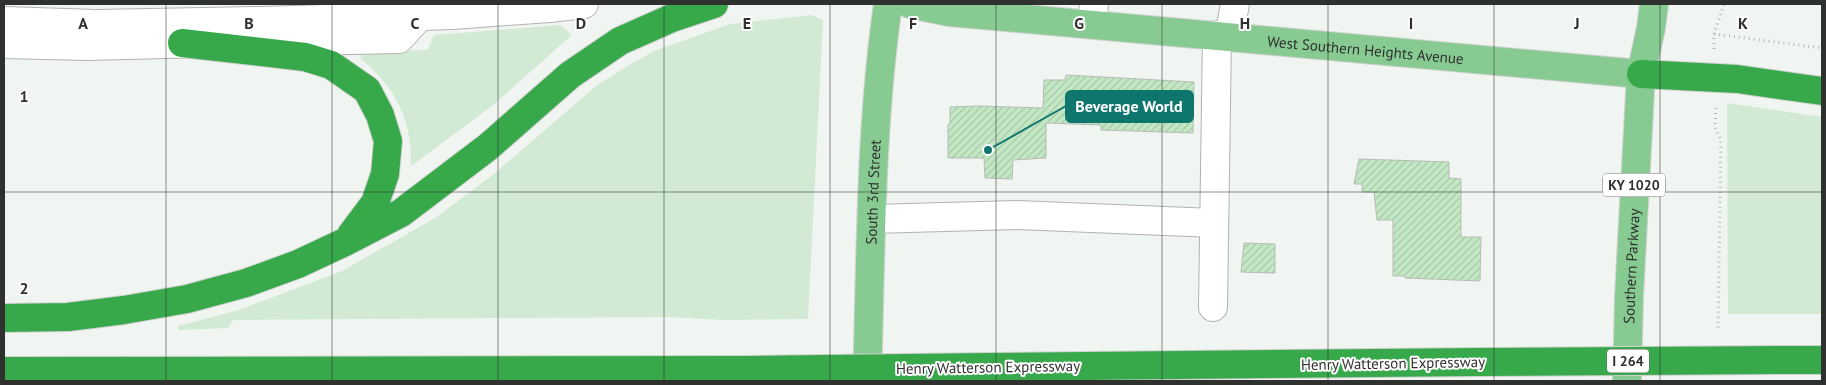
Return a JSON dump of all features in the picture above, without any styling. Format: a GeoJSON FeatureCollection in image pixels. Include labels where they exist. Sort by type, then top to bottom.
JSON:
{"type":"FeatureCollection","features":[{"type":"Feature","properties":{"kind":"highway"},"geometry":{"type":"LineString","coordinates":[[4,318],[68,317],[187,300],[246,283],[298,264],[401,213],[488,148],[570,75],[620,41],[672,18],[714,4]]}},
{"type":"Feature","properties":{"kind":"highway"},"geometry":{"type":"LineString","coordinates":[[182,43],[305,58],[331,65],[367,90],[380,115],[388,141],[385,174],[375,203],[345,242]]}},
{"type":"Feature","properties":{"kind":"highway"},"geometry":{"type":"LineString","coordinates":[[1640,74],[1738,79],[1822,91]]}},
{"type":"Feature","properties":{"kind":"highway","name":"Henry Watterson Expressway"},"geometry":{"type":"LineString","coordinates":[[4,371],[748,370],[1822,360]]}},
{"type":"Feature","properties":{"kind":"main road","name":"South 3rd Street"},"geometry":{"type":"LineString","coordinates":[[867,381],[875,130],[881,54],[888,4]]}},
{"type":"Feature","properties":{"kind":"main road","name":"West Southern Heights Avenue"},"geometry":{"type":"LineString","coordinates":[[910,4],[949,12],[1093,14],[1223,35],[1640,74]]}},
{"type":"Feature","properties":{"kind":"main road","name":"Southern Parkway"},"geometry":{"type":"LineString","coordinates":[[1628,381],[1629,296],[1640,74],[1651,28],[1654,4]]}},
{"type":"Feature","properties":{"kind":"street"},"geometry":{"type":"LineString","coordinates":[[340,19],[363,4]]}},
{"type":"Feature","properties":{"kind":"street"},"geometry":{"type":"LineString","coordinates":[[4,21],[96,24],[340,19],[422,10],[548,8],[584,4]]}},
{"type":"Feature","properties":{"kind":"street"},"geometry":{"type":"LineString","coordinates":[[1213,307],[1214,223],[1223,35],[1235,4]]}},
{"type":"Feature","properties":{"kind":"street"},"geometry":{"type":"LineString","coordinates":[[4,44],[96,46],[399,39],[422,10]]}},
{"type":"Feature","properties":{"kind":"street"},"geometry":{"type":"LineString","coordinates":[[872,219],[1017,215],[1214,223]]}},
{"type":"Feature","properties":{"kind":"path"},"geometry":{"type":"LineString","coordinates":[[1724,4],[1714,34],[1822,48]]}},
{"type":"Feature","properties":{"kind":"path"},"geometry":{"type":"LineString","coordinates":[[1716,101],[1715,127],[1721,140],[1718,334]]}},
{"type":"Feature","properties":{"kind":"green space"},"geometry":{"type":"Polygon","coordinates":[[[811,15],[823,20],[808,319],[723,320],[669,317],[233,320],[228,328],[179,330],[178,326],[239,310],[342,271],[435,218],[494,174],[596,86],[654,51],[730,24],[811,15]]]}},
{"type":"Feature","properties":{"kind":"green space"},"geometry":{"type":"Polygon","coordinates":[[[560,25],[572,35],[492,106],[411,166],[409,133],[405,119],[392,93],[360,58],[363,52],[428,50],[434,35],[560,25]]]}},
{"type":"Feature","properties":{"kind":"green space"},"geometry":{"type":"Polygon","coordinates":[[[1727,103],[1822,117],[1822,314],[1728,314],[1727,103]]]}},
{"type":"Feature","properties":{"kind":"building"},"geometry":{"type":"Polygon","coordinates":[[[1066,75],[1194,82],[1193,133],[1101,130],[1101,125],[1046,123],[1046,158],[1013,160],[1012,179],[985,178],[984,158],[948,158],[950,107],[1043,108],[1044,80],[1065,80],[1066,75]]]}},
{"type":"Feature","properties":{"kind":"building"},"geometry":{"type":"Polygon","coordinates":[[[1359,159],[1449,162],[1449,178],[1461,179],[1461,237],[1481,237],[1480,281],[1393,276],[1393,220],[1377,220],[1374,192],[1362,192],[1362,184],[1354,184],[1359,159]]]}},
{"type":"Feature","properties":{"kind":"building"},"geometry":{"type":"Polygon","coordinates":[[[1244,243],[1275,244],[1275,273],[1241,272],[1244,243]]]}},
{"type":"Feature","properties":{"kind":"place","name":"Beverage World"},"geometry":{"type":"Point","coordinates":[988,150]}}]}
